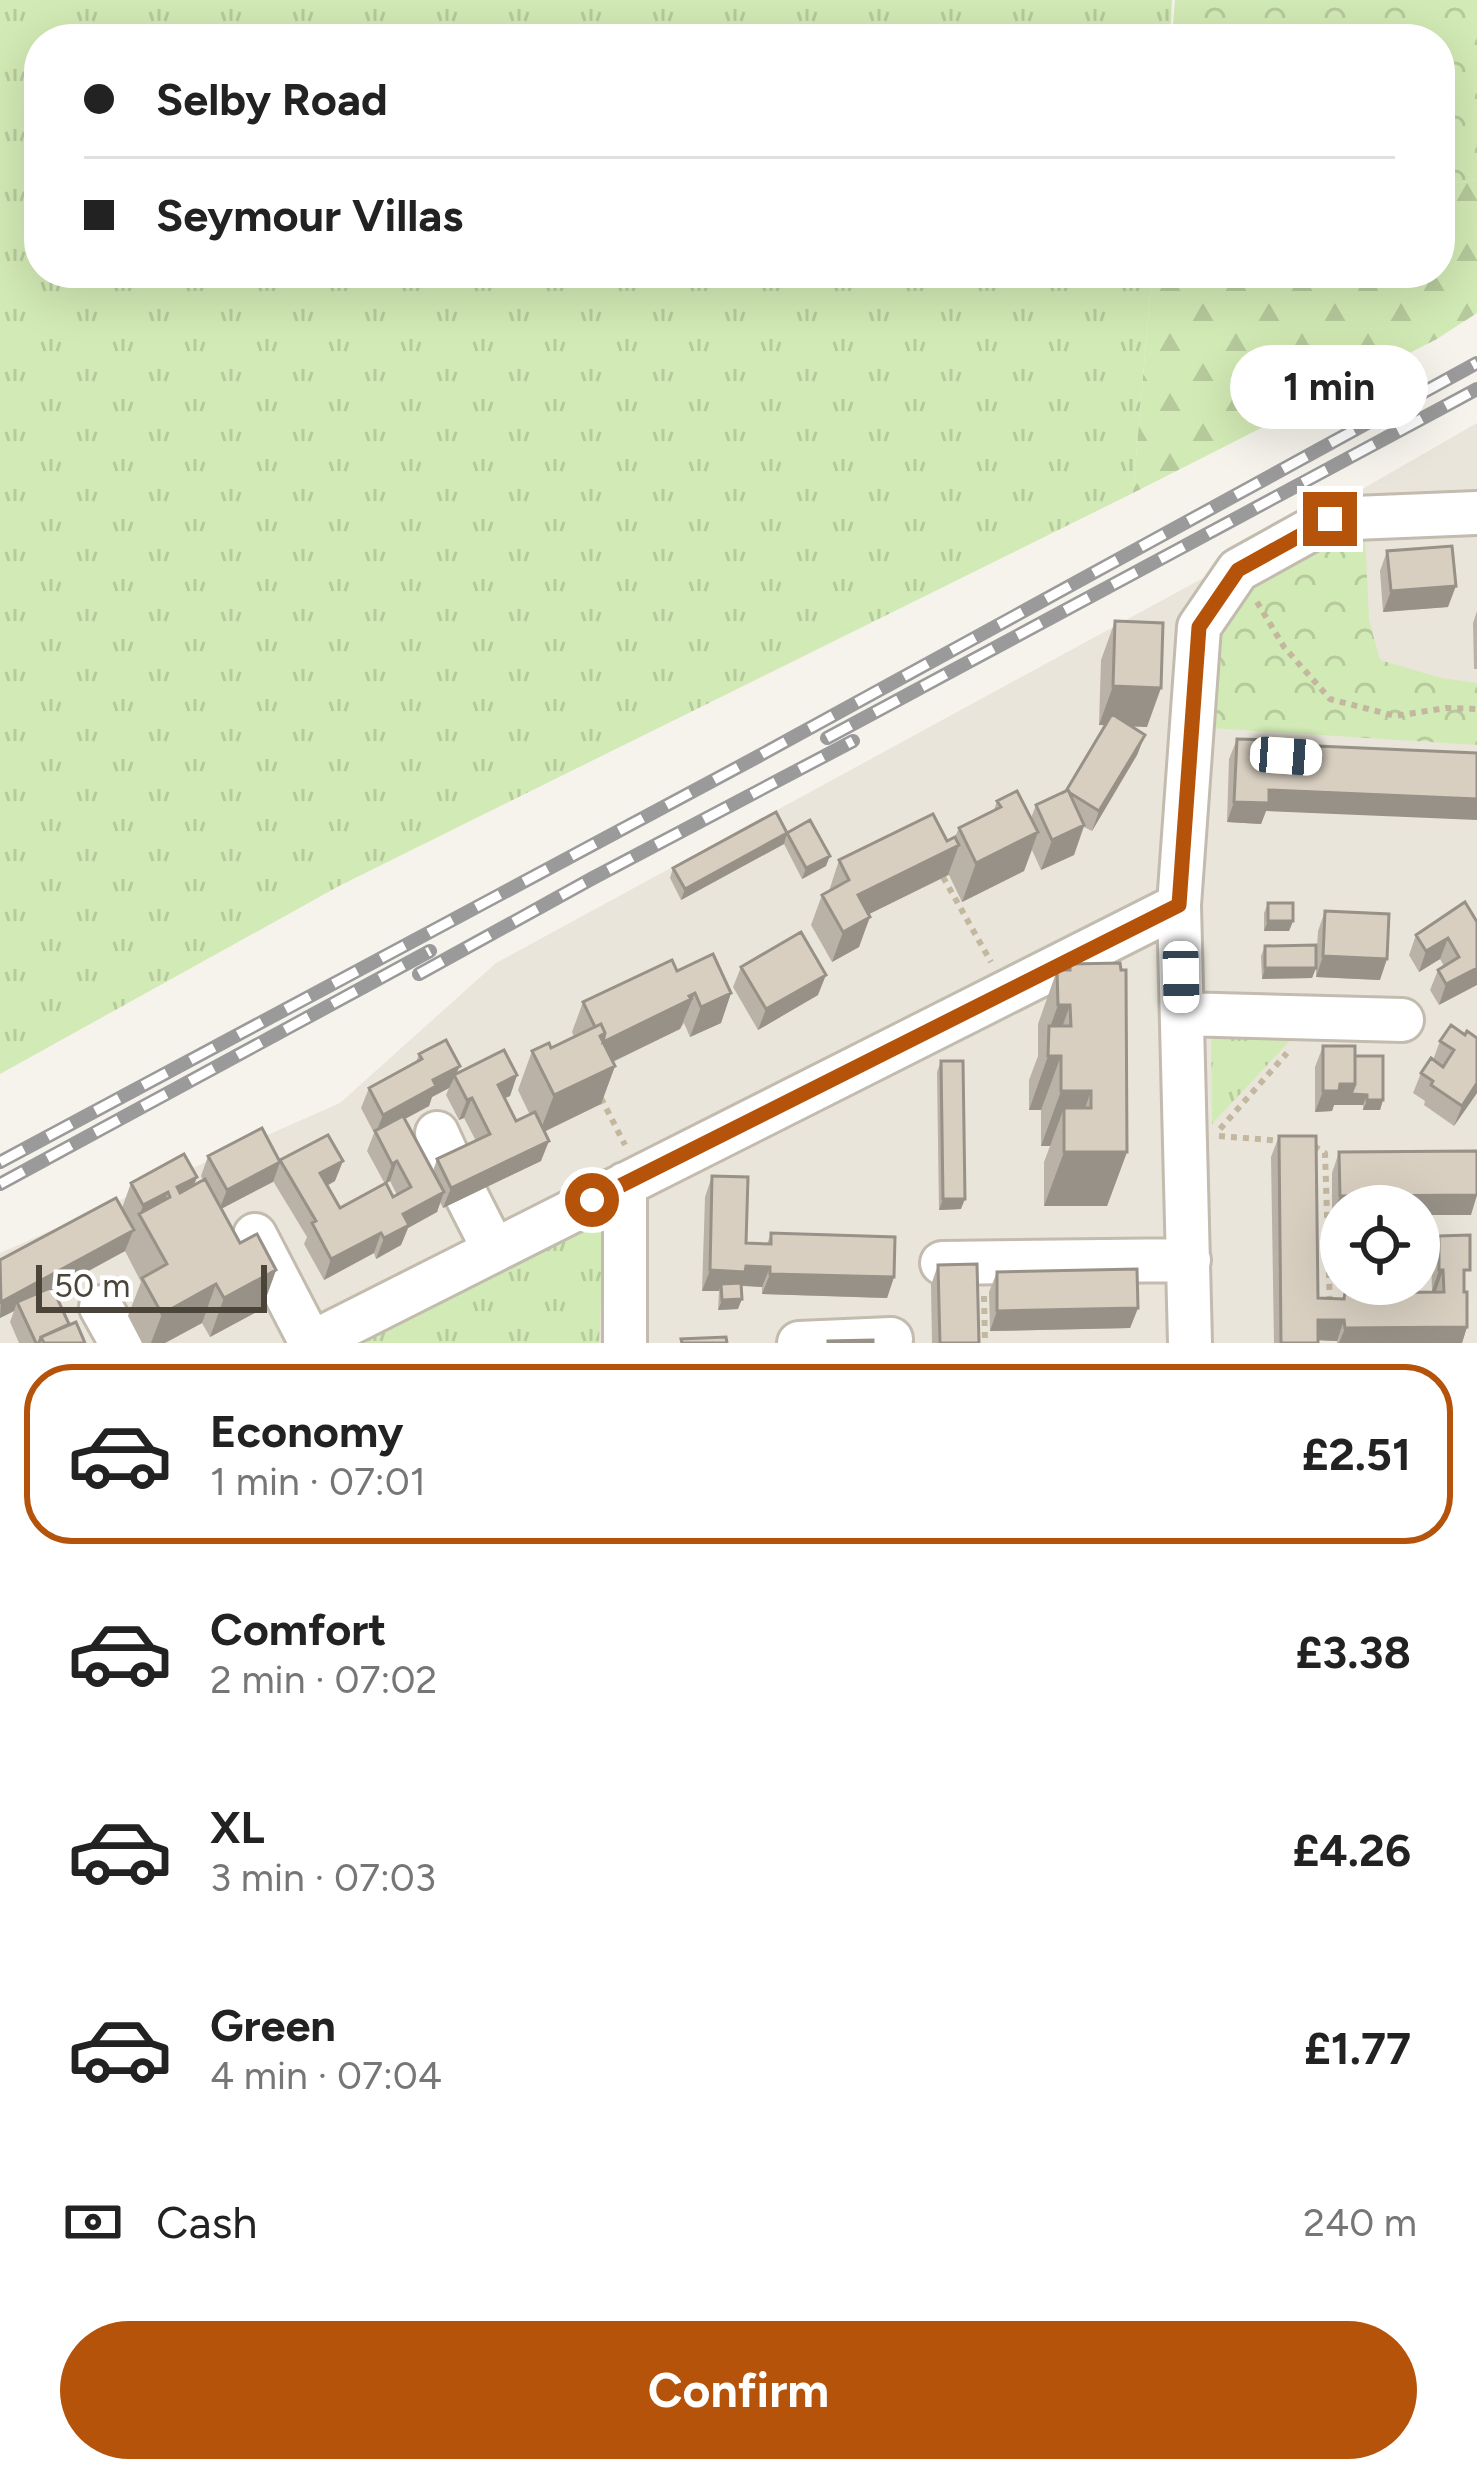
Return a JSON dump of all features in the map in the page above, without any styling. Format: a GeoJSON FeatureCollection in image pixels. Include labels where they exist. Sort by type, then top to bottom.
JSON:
{"type":"FeatureCollection","features":[{"type":"Feature","properties":{"kind":"street"},"geometry":{"type":"LineString","coordinates":[[1190,1343],[1179,905],[1199,627],[1238,570],[1330,519],[1477,512]]}},
{"type":"Feature","properties":{"kind":"street"},"geometry":{"type":"LineString","coordinates":[[1191,750],[1238,753]]}},
{"type":"Feature","properties":{"kind":"street"},"geometry":{"type":"LineString","coordinates":[[255,1234],[311,1343],[1179,905]]}},
{"type":"Feature","properties":{"kind":"street"},"geometry":{"type":"LineString","coordinates":[[1182,1014],[1402,1023]]}},
{"type":"Feature","properties":{"kind":"street"},"geometry":{"type":"LineString","coordinates":[[452,1166],[494,1250]]}},
{"type":"Feature","properties":{"kind":"street"},"geometry":{"type":"LineString","coordinates":[[625,1343],[633,1180]]}},
{"type":"Feature","properties":{"kind":"street"},"geometry":{"type":"LineString","coordinates":[[962,1263],[1189,1260]]}},
{"type":"Feature","properties":{"kind":"street"},"geometry":{"type":"LineString","coordinates":[[799,1343],[890,1339]]}},
{"type":"Feature","properties":{"kind":"path"},"geometry":{"type":"LineString","coordinates":[[1238,570],[1284,647],[1330,699],[1394,716],[1446,708],[1477,709]]}},
{"type":"Feature","properties":{"kind":"path"},"geometry":{"type":"LineString","coordinates":[[944,877],[1007,992]]}},
{"type":"Feature","properties":{"kind":"path"},"geometry":{"type":"LineString","coordinates":[[1283,1141],[1214,1136],[1319,1018]]}},
{"type":"Feature","properties":{"kind":"path"},"geometry":{"type":"LineString","coordinates":[[599,1094],[633,1180]]}},
{"type":"Feature","properties":{"kind":"path"},"geometry":{"type":"LineString","coordinates":[[1306,1142],[1324,1153],[1325,1185]]}},
{"type":"Feature","properties":{"kind":"path"},"geometry":{"type":"LineString","coordinates":[[962,1263],[985,1343]]}},
{"type":"Feature","properties":{"kind":"path"},"geometry":{"type":"LineString","coordinates":[[1330,1305],[1330,1309]]}},
{"type":"Feature","properties":{"kind":"shaded area"},"geometry":{"type":"Polygon","coordinates":[[[1477,423],[1477,1343],[0,1343],[0,1253],[340,1103],[496,963],[1286,533],[1477,423]]]}},
{"type":"Feature","properties":{"kind":"green space"},"geometry":{"type":"Polygon","coordinates":[[[0,0],[1172,0],[1171,24],[24,24],[24,288],[1151,288],[1133,493],[339,886],[0,1074],[0,0]]]}},
{"type":"Feature","properties":{"kind":"green space"},"geometry":{"type":"Polygon","coordinates":[[[1175,0],[1477,0],[1477,180],[1455,183],[1455,24],[1173,24],[1175,0]]]}},
{"type":"Feature","properties":{"kind":"green space"},"geometry":{"type":"Polygon","coordinates":[[[1477,180],[1477,313],[1437,339],[1133,493],[1151,288],[1455,288],[1455,183],[1477,180]]]}},
{"type":"Feature","properties":{"kind":"green space"},"geometry":{"type":"Polygon","coordinates":[[[1321,536],[1365,536],[1369,620],[1380,660],[1477,683],[1477,745],[1211,728],[1216,656],[1233,603],[1259,577],[1321,536]]]}},
{"type":"Feature","properties":{"kind":"green space"},"geometry":{"type":"Polygon","coordinates":[[[1211,1029],[1301,1029],[1212,1124],[1211,1029]]]}},
{"type":"Feature","properties":{"kind":"green space"},"geometry":{"type":"Polygon","coordinates":[[[605,1212],[599,1343],[361,1343],[605,1212]]]}},
{"type":"Feature","properties":{"kind":"building"},"geometry":{"type":"Polygon","coordinates":[[[1452,546],[1456,586],[1391,591],[1387,551],[1452,546]]]}},
{"type":"Feature","properties":{"kind":"building"},"geometry":{"type":"Polygon","coordinates":[[[1115,621],[1163,623],[1161,688],[1113,686],[1115,621]]]}},
{"type":"Feature","properties":{"kind":"building"},"geometry":{"type":"Polygon","coordinates":[[[1112,714],[1145,735],[1099,811],[1066,791],[1112,714]]]}},
{"type":"Feature","properties":{"kind":"building"},"geometry":{"type":"Polygon","coordinates":[[[1237,739],[1477,753],[1477,799],[1269,790],[1269,803],[1234,802],[1237,739]]]}},
{"type":"Feature","properties":{"kind":"building"},"geometry":{"type":"Polygon","coordinates":[[[1068,790],[1084,825],[1052,840],[1036,805],[1068,790]]]}},
{"type":"Feature","properties":{"kind":"building"},"geometry":{"type":"Polygon","coordinates":[[[1017,791],[1038,832],[976,863],[959,828],[1001,807],[997,801],[1017,791]]]}},
{"type":"Feature","properties":{"kind":"building"},"geometry":{"type":"Polygon","coordinates":[[[776,812],[787,833],[685,889],[673,868],[776,812]]]}},
{"type":"Feature","properties":{"kind":"building"},"geometry":{"type":"Polygon","coordinates":[[[933,814],[947,841],[955,837],[959,845],[858,895],[870,917],[843,932],[822,895],[849,880],[839,860],[933,814]]]}},
{"type":"Feature","properties":{"kind":"building"},"geometry":{"type":"Polygon","coordinates":[[[810,820],[830,856],[806,868],[787,833],[810,820]]]}},
{"type":"Feature","properties":{"kind":"building"},"geometry":{"type":"Polygon","coordinates":[[[1465,902],[1477,922],[1477,968],[1446,984],[1438,970],[1459,957],[1448,938],[1426,951],[1416,935],[1465,902]]]}},
{"type":"Feature","properties":{"kind":"building"},"geometry":{"type":"Polygon","coordinates":[[[1268,903],[1293,903],[1293,921],[1268,921],[1268,903]]]}},
{"type":"Feature","properties":{"kind":"building"},"geometry":{"type":"Polygon","coordinates":[[[1325,911],[1389,914],[1387,959],[1323,956],[1325,911]]]}},
{"type":"Feature","properties":{"kind":"building"},"geometry":{"type":"Polygon","coordinates":[[[801,932],[826,975],[766,1009],[741,967],[801,932]]]}},
{"type":"Feature","properties":{"kind":"building"},"geometry":{"type":"Polygon","coordinates":[[[1316,945],[1316,968],[1265,968],[1265,946],[1316,945]]]}},
{"type":"Feature","properties":{"kind":"building"},"geometry":{"type":"Polygon","coordinates":[[[713,954],[731,993],[701,1007],[695,993],[603,1042],[601,1024],[595,1027],[583,1002],[672,960],[677,971],[713,954]]]}},
{"type":"Feature","properties":{"kind":"building"},"geometry":{"type":"Polygon","coordinates":[[[1120,963],[1121,970],[1126,970],[1127,1152],[1064,1152],[1064,1108],[1091,1108],[1091,1091],[1061,1091],[1061,1056],[1048,1056],[1049,1026],[1071,1026],[1070,1005],[1058,1005],[1057,970],[1070,970],[1070,964],[1120,963]]]}},
{"type":"Feature","properties":{"kind":"building"},"geometry":{"type":"Polygon","coordinates":[[[601,1024],[605,1033],[600,1036],[615,1066],[554,1095],[532,1051],[549,1043],[551,1048],[601,1024]]]}},
{"type":"Feature","properties":{"kind":"building"},"geometry":{"type":"Polygon","coordinates":[[[1451,1025],[1477,1038],[1477,1083],[1462,1106],[1421,1073],[1431,1058],[1443,1067],[1454,1050],[1440,1041],[1451,1025]]]}},
{"type":"Feature","properties":{"kind":"building"},"geometry":{"type":"Polygon","coordinates":[[[446,1040],[460,1066],[433,1080],[436,1086],[383,1115],[369,1088],[446,1040]]]}},
{"type":"Feature","properties":{"kind":"building"},"geometry":{"type":"Polygon","coordinates":[[[1323,1046],[1355,1046],[1355,1084],[1323,1091],[1323,1046]]]}},
{"type":"Feature","properties":{"kind":"building"},"geometry":{"type":"Polygon","coordinates":[[[504,1050],[517,1075],[498,1085],[516,1121],[535,1112],[549,1141],[451,1188],[437,1159],[490,1134],[454,1075],[504,1050]]]}},
{"type":"Feature","properties":{"kind":"building"},"geometry":{"type":"Polygon","coordinates":[[[1355,1056],[1383,1056],[1383,1100],[1351,1094],[1355,1056]]]}},
{"type":"Feature","properties":{"kind":"building"},"geometry":{"type":"Polygon","coordinates":[[[941,1061],[963,1061],[965,1199],[943,1199],[941,1061]]]}},
{"type":"Feature","properties":{"kind":"building"},"geometry":{"type":"Polygon","coordinates":[[[403,1116],[444,1192],[403,1214],[409,1225],[384,1238],[381,1233],[331,1259],[312,1223],[316,1221],[280,1160],[328,1135],[343,1161],[320,1173],[340,1208],[386,1183],[393,1197],[411,1187],[375,1131],[403,1116]]]}},
{"type":"Feature","properties":{"kind":"building"},"geometry":{"type":"Polygon","coordinates":[[[262,1128],[280,1162],[227,1190],[208,1156],[262,1128]]]}},
{"type":"Feature","properties":{"kind":"building"},"geometry":{"type":"Polygon","coordinates":[[[1279,1136],[1316,1136],[1320,1305],[1440,1305],[1440,1292],[1444,1292],[1440,1236],[1470,1235],[1470,1270],[1464,1270],[1467,1327],[1345,1328],[1344,1320],[1318,1320],[1318,1343],[1281,1343],[1279,1136]]]}},
{"type":"Feature","properties":{"kind":"building"},"geometry":{"type":"Polygon","coordinates":[[[1477,1151],[1477,1195],[1440,1195],[1440,1185],[1340,1185],[1339,1152],[1477,1151]]]}},
{"type":"Feature","properties":{"kind":"building"},"geometry":{"type":"Polygon","coordinates":[[[184,1154],[197,1177],[177,1187],[180,1193],[205,1179],[240,1243],[257,1234],[276,1270],[224,1298],[216,1284],[162,1314],[142,1278],[167,1264],[139,1214],[170,1197],[168,1192],[143,1205],[131,1183],[184,1154]]]}},
{"type":"Feature","properties":{"kind":"building"},"geometry":{"type":"Polygon","coordinates":[[[712,1176],[748,1177],[746,1243],[771,1244],[771,1233],[895,1237],[894,1277],[770,1274],[770,1267],[746,1266],[745,1272],[710,1270],[712,1176]]]}},
{"type":"Feature","properties":{"kind":"building"},"geometry":{"type":"Polygon","coordinates":[[[116,1198],[134,1230],[1,1302],[0,1260],[116,1198]]]}},
{"type":"Feature","properties":{"kind":"building"},"geometry":{"type":"Polygon","coordinates":[[[977,1264],[979,1343],[940,1343],[938,1265],[977,1264]]]}},
{"type":"Feature","properties":{"kind":"building"},"geometry":{"type":"Polygon","coordinates":[[[1137,1269],[1138,1308],[997,1311],[997,1272],[1137,1269]]]}},
{"type":"Feature","properties":{"kind":"building"},"geometry":{"type":"Polygon","coordinates":[[[741,1283],[742,1299],[722,1300],[721,1284],[741,1283]]]}},
{"type":"Feature","properties":{"kind":"building"},"geometry":{"type":"Polygon","coordinates":[[[52,1287],[69,1324],[36,1343],[17,1302],[52,1287]]]}},
{"type":"Feature","properties":{"kind":"building"},"geometry":{"type":"Polygon","coordinates":[[[76,1322],[85,1343],[44,1343],[41,1337],[76,1322]]]}},
{"type":"Feature","properties":{"kind":"building"},"geometry":{"type":"Polygon","coordinates":[[[726,1337],[727,1343],[682,1343],[681,1339],[726,1337]]]}},
{"type":"Feature","properties":{"kind":"building"},"geometry":{"type":"Polygon","coordinates":[[[828,1341],[873,1343],[828,1343],[828,1341]]]}},
{"type":"Feature","properties":{"kind":"railway"},"geometry":{"type":"LineString","coordinates":[[0,1162],[757,757],[1477,363]]}},
{"type":"Feature","properties":{"kind":"railway"},"geometry":{"type":"LineString","coordinates":[[827,738],[1477,389]]}},
{"type":"Feature","properties":{"kind":"railway"},"geometry":{"type":"LineString","coordinates":[[419,974],[853,741]]}},
{"type":"Feature","properties":{"kind":"railway"},"geometry":{"type":"LineString","coordinates":[[0,1184],[430,951]]}},
{"type":"Feature","properties":{"kind":"route"},"geometry":{"type":"LineString","coordinates":[[592,1200],[1179,905],[1199,627],[1238,570],[1330,519]]}}]}
